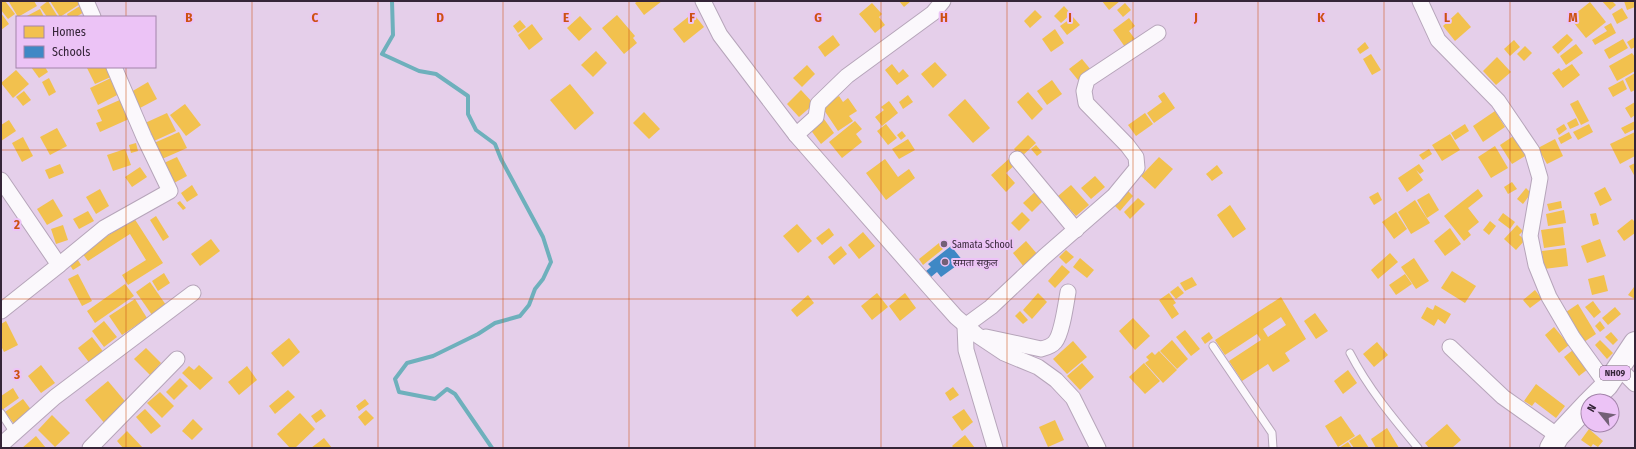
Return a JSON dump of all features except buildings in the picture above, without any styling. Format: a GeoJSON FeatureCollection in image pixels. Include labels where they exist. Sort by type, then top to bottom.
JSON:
{"type":"FeatureCollection","features":[{"type":"Feature","properties":{"kind":"main road","name":"NH09"},"geometry":{"type":"LineString","coordinates":[[1598,393],[1613,376],[1635,343]]}},
{"type":"Feature","properties":{"kind":"main road"},"geometry":{"type":"LineString","coordinates":[[1554,442],[1580,413]]}},
{"type":"Feature","properties":{"kind":"street"},"geometry":{"type":"LineString","coordinates":[[86,1],[93,16]]}},
{"type":"Feature","properties":{"kind":"street"},"geometry":{"type":"LineString","coordinates":[[702,1],[720,35],[796,135],[931,289],[971,330],[1004,352],[1038,367],[1056,380],[1073,398],[1098,448]]}},
{"type":"Feature","properties":{"kind":"street"},"geometry":{"type":"LineString","coordinates":[[796,135],[816,117],[818,104],[847,76],[933,13],[943,1]]}},
{"type":"Feature","properties":{"kind":"street"},"geometry":{"type":"LineString","coordinates":[[1420,1],[1438,40],[1498,101],[1532,151],[1540,178],[1530,236],[1536,265],[1549,297],[1573,338],[1613,376],[1635,384]]}},
{"type":"Feature","properties":{"kind":"street"},"geometry":{"type":"LineString","coordinates":[[995,448],[966,350],[971,330],[991,307],[1044,257],[1114,196],[1137,168],[1136,157],[1127,145],[1086,103],[1084,91],[1087,80],[1158,33]]}},
{"type":"Feature","properties":{"kind":"street"},"geometry":{"type":"LineString","coordinates":[[1,311],[104,228],[170,191],[144,137],[114,68]]}},
{"type":"Feature","properties":{"kind":"street"},"geometry":{"type":"LineString","coordinates":[[1017,159],[1076,230]]}},
{"type":"Feature","properties":{"kind":"street"},"geometry":{"type":"LineString","coordinates":[[1,180],[58,265]]}},
{"type":"Feature","properties":{"kind":"street"},"geometry":{"type":"LineString","coordinates":[[971,330],[1041,349],[1048,347],[1056,342],[1064,315],[1068,292]]}},
{"type":"Feature","properties":{"kind":"street"},"geometry":{"type":"LineString","coordinates":[[1,444],[55,397],[193,293]]}},
{"type":"Feature","properties":{"kind":"street"},"geometry":{"type":"LineString","coordinates":[[1450,347],[1554,442]]}},
{"type":"Feature","properties":{"kind":"street"},"geometry":{"type":"LineString","coordinates":[[90,448],[177,359]]}},
{"type":"Feature","properties":{"kind":"lane"},"geometry":{"type":"LineString","coordinates":[[1213,346],[1272,433],[1273,448]]}},
{"type":"Feature","properties":{"kind":"lane"},"geometry":{"type":"LineString","coordinates":[[1350,353],[1360,373],[1392,418],[1418,448]]}},
{"type":"Feature","properties":{"kind":"lane"},"geometry":{"type":"LineString","coordinates":[[1,413],[14,433]]}},
{"type":"Feature","properties":{"kind":"waterway"},"geometry":{"type":"LineString","coordinates":[[392,1],[393,35],[382,54],[419,71],[436,74],[468,96],[468,114],[476,130],[495,144],[501,159],[543,237],[551,262],[543,279],[535,289],[529,305],[520,316],[495,323],[478,334],[433,356],[407,363],[395,379],[399,392],[435,399],[447,389],[455,394],[492,448]]}},
{"type":"Feature","properties":{"kind":"place","name":"Samata School"},"geometry":{"type":"Point","coordinates":[944,244]}},
{"type":"Feature","properties":{"kind":"place","name":"समता सकुल"},"geometry":{"type":"Point","coordinates":[945,262]}}]}
